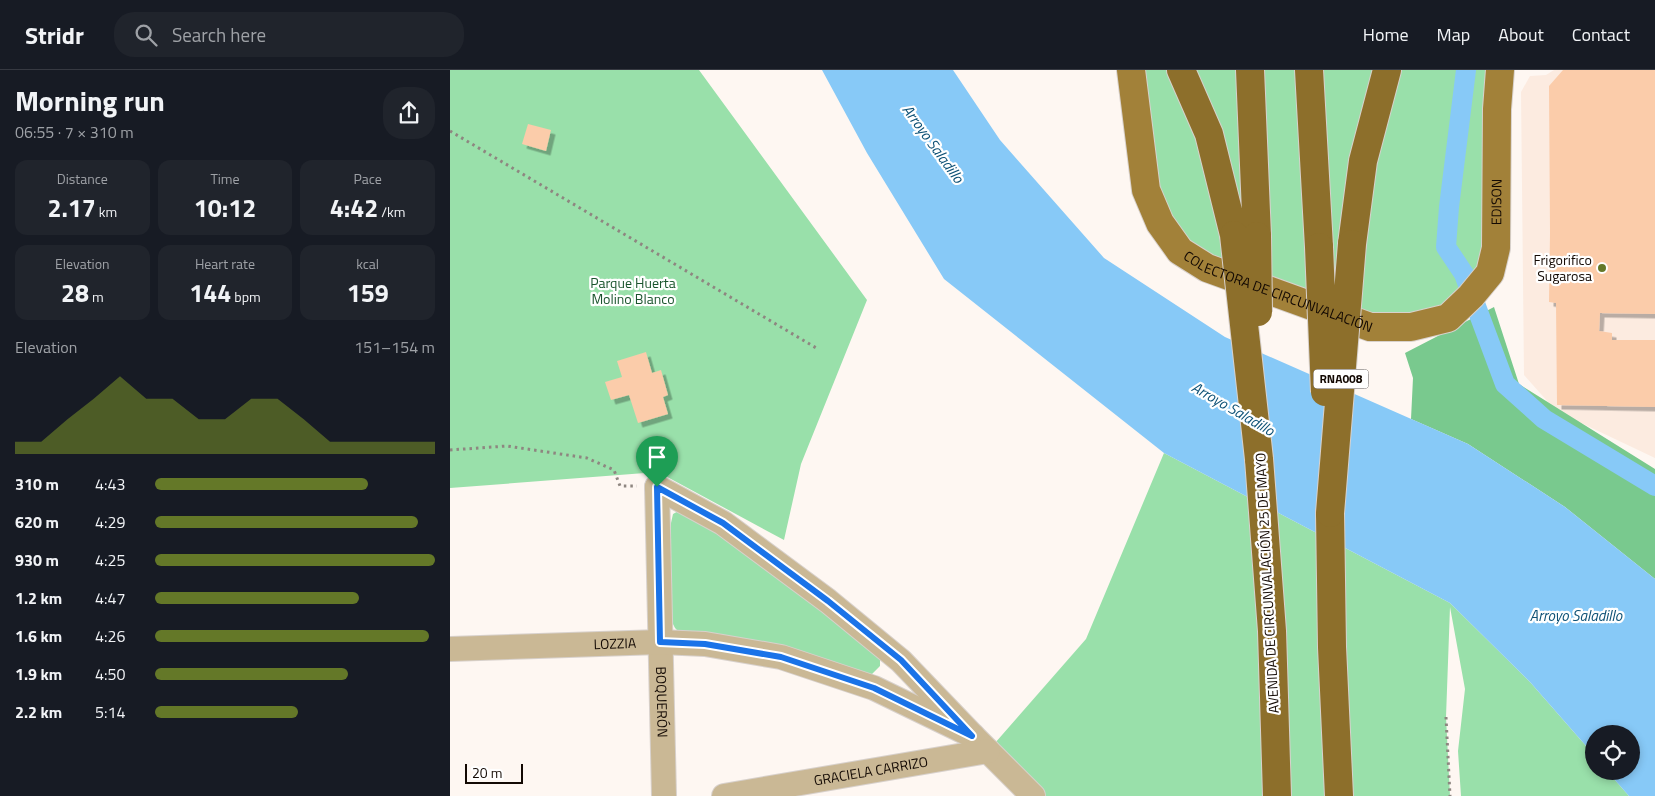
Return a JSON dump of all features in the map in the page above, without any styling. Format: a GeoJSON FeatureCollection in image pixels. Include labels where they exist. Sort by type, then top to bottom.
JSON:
{"type":"FeatureCollection","features":[{"type":"Feature","properties":{"kind":"highway"},"geometry":{"type":"LineString","coordinates":[[1181,70],[1209,134],[1245,235]]}},
{"type":"Feature","properties":{"kind":"highway"},"geometry":{"type":"LineString","coordinates":[[1245,235],[1250,70]]}},
{"type":"Feature","properties":{"kind":"highway","name":"RNA008"},"geometry":{"type":"LineString","coordinates":[[1309,70],[1319,247],[1330,513],[1332,647],[1339,796]]}},
{"type":"Feature","properties":{"kind":"highway","name":"RNA008"},"geometry":{"type":"LineString","coordinates":[[1330,513],[1352,244],[1363,161],[1387,70]]}},
{"type":"Feature","properties":{"kind":"highway","name":"AVENIDA DE CIRCUNVALACIÓN 25 DE MAYO"},"geometry":{"type":"LineString","coordinates":[[1245,235],[1272,631],[1277,796]]}},
{"type":"Feature","properties":{"kind":"main road","name":"COLECTORA DE CIRCUNVALACIÓN"},"geometry":{"type":"LineString","coordinates":[[1131,70],[1146,190],[1160,223],[1180,251],[1207,268],[1370,327],[1410,327],[1448,318]]}},
{"type":"Feature","properties":{"kind":"main road","name":"EDISON"},"geometry":{"type":"LineString","coordinates":[[1448,318],[1471,296],[1490,273],[1496,248],[1500,70]]}},
{"type":"Feature","properties":{"kind":"main road"},"geometry":{"type":"LineString","coordinates":[[1498,109],[1505,82],[1512,70]]}},
{"type":"Feature","properties":{"kind":"street","name":"BOQUERÓN"},"geometry":{"type":"LineString","coordinates":[[657,487],[664,796]]}},
{"type":"Feature","properties":{"kind":"street"},"geometry":{"type":"LineString","coordinates":[[657,487],[723,523],[828,601],[901,660],[1033,796]]}},
{"type":"Feature","properties":{"kind":"street","name":"LOZZIA"},"geometry":{"type":"LineString","coordinates":[[450,649],[660,642],[705,644],[781,657],[874,688],[980,743]]}},
{"type":"Feature","properties":{"kind":"street","name":"GRACIELA CARRIZO"},"geometry":{"type":"LineString","coordinates":[[724,796],[980,743]]}},
{"type":"Feature","properties":{"kind":"path"},"geometry":{"type":"LineString","coordinates":[[450,131],[818,349]]}},
{"type":"Feature","properties":{"kind":"path"},"geometry":{"type":"LineString","coordinates":[[450,450],[507,446],[587,458],[614,470],[620,486],[657,487]]}},
{"type":"Feature","properties":{"kind":"path"},"geometry":{"type":"LineString","coordinates":[[1446,717],[1450,796]]}},
{"type":"Feature","properties":{"kind":"shaded area","name":"Frigorifico Sugarosa"},"geometry":{"type":"Polygon","coordinates":[[[1554,70],[1655,70],[1655,458],[1556,411],[1524,375],[1521,92],[1530,76],[1546,75],[1554,70]]]}},
{"type":"Feature","properties":{"kind":"green space","name":"Parque Huerta Molino Blanco"},"geometry":{"type":"Polygon","coordinates":[[[450,70],[699,70],[867,300],[801,464],[784,540],[658,472],[450,488],[450,70]]]}},
{"type":"Feature","properties":{"kind":"green space"},"geometry":{"type":"Polygon","coordinates":[[[1131,70],[1500,70],[1490,273],[1411,327],[1207,268],[1160,223],[1131,70]]]}},
{"type":"Feature","properties":{"kind":"green space"},"geometry":{"type":"Polygon","coordinates":[[[1494,307],[1519,384],[1655,469],[1655,579],[1565,507],[1468,444],[1411,419],[1413,378],[1405,353],[1494,307]]]}},
{"type":"Feature","properties":{"kind":"green space"},"geometry":{"type":"Polygon","coordinates":[[[1164,453],[1450,603],[1530,682],[1585,745],[1585,780],[1615,780],[1629,796],[1461,796],[1458,751],[1465,689],[1450,607],[1446,717],[1450,796],[1033,796],[988,751],[1086,639],[1164,453]]]}},
{"type":"Feature","properties":{"kind":"green space"},"geometry":{"type":"Polygon","coordinates":[[[682,509],[691,511],[880,653],[880,666],[870,676],[682,635],[675,628],[670,618],[671,523],[673,514],[682,509]]]}},
{"type":"Feature","properties":{"kind":"water","name":"Arroyo Saladillo"},"geometry":{"type":"Polygon","coordinates":[[[822,70],[953,70],[1000,140],[1104,258],[1225,337],[1468,444],[1565,507],[1655,579],[1655,796],[1629,796],[1615,780],[1640,780],[1640,725],[1585,725],[1585,745],[1530,682],[1450,603],[1164,453],[944,279],[867,153],[822,70]]]}},
{"type":"Feature","properties":{"kind":"building","name":"Frigorifico Sugarosa"},"geometry":{"type":"Polygon","coordinates":[[[1563,70],[1655,70],[1655,314],[1600,313],[1599,331],[1612,333],[1612,340],[1655,340],[1655,407],[1557,405],[1556,303],[1549,302],[1549,86],[1563,70]]]}},
{"type":"Feature","properties":{"kind":"building"},"geometry":{"type":"Polygon","coordinates":[[[528,124],[551,130],[546,151],[522,144],[528,124]]]}},
{"type":"Feature","properties":{"kind":"building"},"geometry":{"type":"Polygon","coordinates":[[[646,352],[652,373],[661,370],[668,395],[663,397],[668,414],[638,423],[629,395],[611,400],[605,382],[622,377],[617,361],[646,352]]]}},
{"type":"Feature","properties":{"kind":"waterway"},"geometry":{"type":"LineString","coordinates":[[1466,70],[1449,207],[1446,247],[1464,274],[1505,384],[1544,419],[1655,486]]}},
{"type":"Feature","properties":{"kind":"place","name":"Frigorifico Sugarosa"},"geometry":{"type":"Point","coordinates":[1602,268]}},
{"type":"Feature","properties":{"kind":"route"},"geometry":{"type":"LineString","coordinates":[[657,487],[723,523],[828,601],[901,660],[972,736],[874,688],[781,657],[705,644],[660,642],[657,487]]}}]}
